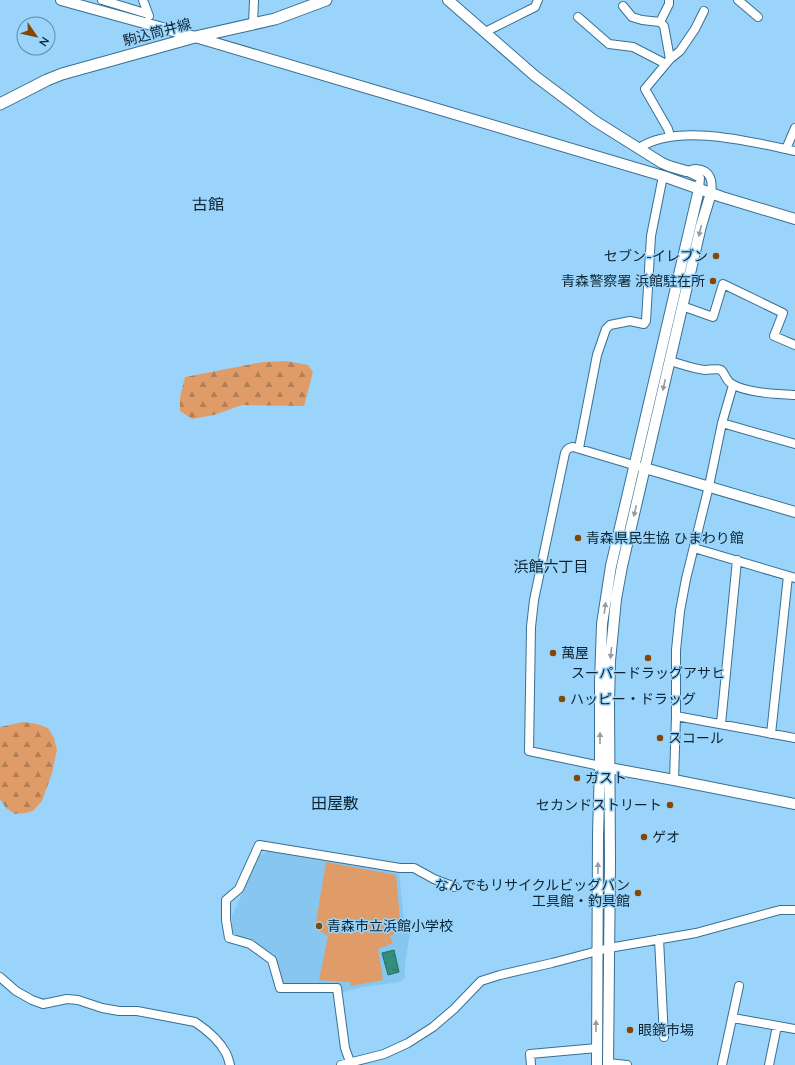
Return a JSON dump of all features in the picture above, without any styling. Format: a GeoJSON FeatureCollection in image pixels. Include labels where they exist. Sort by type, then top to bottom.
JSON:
{"type":"FeatureCollection","features":[{"type":"Feature","properties":{"kind":"main road","name":"駒込筒井線"},"geometry":{"type":"LineString","coordinates":[[0,104],[62,74],[195,37],[275,19],[326,0]]}},
{"type":"Feature","properties":{"kind":"street"},"geometry":{"type":"LineString","coordinates":[[61,0],[96,4],[152,25],[663,176],[729,200],[795,219]]}},
{"type":"Feature","properties":{"kind":"street"},"geometry":{"type":"LineString","coordinates":[[102,0],[148,14]]}},
{"type":"Feature","properties":{"kind":"street"},"geometry":{"type":"LineString","coordinates":[[143,0],[152,25]]}},
{"type":"Feature","properties":{"kind":"street"},"geometry":{"type":"LineString","coordinates":[[253,24],[254,0]]}},
{"type":"Feature","properties":{"kind":"street"},"geometry":{"type":"LineString","coordinates":[[448,0],[535,76],[595,121],[669,166],[686,171],[700,178],[699,189],[611,566],[602,624],[600,683],[610,860],[608,1064],[627,1065]]}},
{"type":"Feature","properties":{"kind":"street"},"geometry":{"type":"LineString","coordinates":[[485,32],[535,7],[538,0]]}},
{"type":"Feature","properties":{"kind":"street"},"geometry":{"type":"LineString","coordinates":[[660,22],[669,4],[669,0]]}},
{"type":"Feature","properties":{"kind":"street"},"geometry":{"type":"LineString","coordinates":[[738,0],[758,17]]}},
{"type":"Feature","properties":{"kind":"street"},"geometry":{"type":"LineString","coordinates":[[622,6],[632,17],[660,22],[664,26],[668,62]]}},
{"type":"Feature","properties":{"kind":"street"},"geometry":{"type":"LineString","coordinates":[[670,136],[668,129],[645,89],[680,50],[695,29],[704,11]]}},
{"type":"Feature","properties":{"kind":"street"},"geometry":{"type":"LineString","coordinates":[[578,17],[609,44],[633,47],[668,62]]}},
{"type":"Feature","properties":{"kind":"street"},"geometry":{"type":"LineString","coordinates":[[786,149],[795,128]]}},
{"type":"Feature","properties":{"kind":"street"},"geometry":{"type":"LineString","coordinates":[[639,148],[647,143],[670,136],[717,136],[795,151]]}},
{"type":"Feature","properties":{"kind":"street"},"geometry":{"type":"LineString","coordinates":[[597,1065],[598,821],[604,767],[609,703],[610,661],[616,599],[622,566],[682,306],[712,186],[706,173],[696,169],[686,171]]}},
{"type":"Feature","properties":{"kind":"street"},"geometry":{"type":"LineString","coordinates":[[579,448],[597,356],[606,329],[610,325],[630,321],[644,324],[646,321],[652,236],[663,176]]}},
{"type":"Feature","properties":{"kind":"street"},"geometry":{"type":"LineString","coordinates":[[682,306],[713,317],[722,284],[783,313],[774,336],[795,345]]}},
{"type":"Feature","properties":{"kind":"street"},"geometry":{"type":"LineString","coordinates":[[670,362],[704,370],[720,370],[726,380],[733,385],[750,391],[795,395]]}},
{"type":"Feature","properties":{"kind":"street"},"geometry":{"type":"LineString","coordinates":[[674,780],[676,650],[679,619],[686,579],[709,486],[722,423],[733,385]]}},
{"type":"Feature","properties":{"kind":"street"},"geometry":{"type":"LineString","coordinates":[[722,423],[795,444]]}},
{"type":"Feature","properties":{"kind":"street"},"geometry":{"type":"LineString","coordinates":[[795,512],[579,448],[569,448],[565,453],[534,600],[531,627],[529,751],[795,804]]}},
{"type":"Feature","properties":{"kind":"street"},"geometry":{"type":"LineString","coordinates":[[694,548],[791,577],[771,734]]}},
{"type":"Feature","properties":{"kind":"street"},"geometry":{"type":"LineString","coordinates":[[721,724],[737,560]]}},
{"type":"Feature","properties":{"kind":"street"},"geometry":{"type":"LineString","coordinates":[[676,716],[795,738]]}},
{"type":"Feature","properties":{"kind":"street"},"geometry":{"type":"LineString","coordinates":[[350,1062],[345,1048],[337,988],[280,988],[272,960],[250,944],[229,938],[226,920],[226,900],[239,889],[260,845],[400,868],[414,868],[434,880],[455,887]]}},
{"type":"Feature","properties":{"kind":"street"},"geometry":{"type":"LineString","coordinates":[[341,1065],[384,1054],[408,1043],[434,1027],[481,981],[609,948],[696,933],[780,910],[795,910]]}},
{"type":"Feature","properties":{"kind":"street"},"geometry":{"type":"LineString","coordinates":[[659,939],[664,1037]]}},
{"type":"Feature","properties":{"kind":"street"},"geometry":{"type":"LineString","coordinates":[[0,977],[16,991],[43,1004],[67,999],[78,1000],[102,1008],[119,1011],[137,1011],[195,1022],[219,1043],[226,1053],[230,1065]]}},
{"type":"Feature","properties":{"kind":"street"},"geometry":{"type":"LineString","coordinates":[[722,1065],[739,986]]}},
{"type":"Feature","properties":{"kind":"street"},"geometry":{"type":"LineString","coordinates":[[732,1018],[795,1029]]}},
{"type":"Feature","properties":{"kind":"street"},"geometry":{"type":"LineString","coordinates":[[770,1065],[777,1026]]}},
{"type":"Feature","properties":{"kind":"street"},"geometry":{"type":"LineString","coordinates":[[531,1065],[530,1054],[597,1048]]}},
{"type":"Feature","properties":{"kind":"shaded area","name":"青森市立浜館小学校"},"geometry":{"type":"Polygon","coordinates":[[[269,850],[399,872],[404,920],[410,932],[405,964],[405,977],[403,980],[343,992],[341,984],[283,985],[279,967],[271,954],[256,944],[232,937],[232,916],[259,856],[269,850]]]}},
{"type":"Feature","properties":{"kind":"green space"},"geometry":{"type":"Polygon","coordinates":[[[286,361],[308,365],[313,372],[304,406],[242,405],[214,415],[192,419],[180,411],[180,397],[185,377],[263,362],[286,361]]]}},
{"type":"Feature","properties":{"kind":"green space"},"geometry":{"type":"Polygon","coordinates":[[[23,722],[37,724],[48,728],[54,738],[57,750],[52,773],[42,801],[33,811],[15,814],[6,808],[0,799],[0,727],[23,722]]]}},
{"type":"Feature","properties":{"kind":"green space"},"geometry":{"type":"Polygon","coordinates":[[[326,862],[396,875],[401,931],[390,936],[393,943],[378,949],[383,980],[351,986],[350,982],[319,980],[328,936],[315,928],[326,862]]]}},
{"type":"Feature","properties":{"kind":"water"},"geometry":{"type":"Polygon","coordinates":[[[394,950],[399,972],[388,975],[382,953],[394,950]]]}},
{"type":"Feature","properties":{"kind":"place","name":"セブン-イレブン"},"geometry":{"type":"Point","coordinates":[716,256]}},
{"type":"Feature","properties":{"kind":"place","name":"青森警察署 浜館駐在所"},"geometry":{"type":"Point","coordinates":[713,281]}},
{"type":"Feature","properties":{"kind":"place","name":"青森県民生協 ひまわり館"},"geometry":{"type":"Point","coordinates":[578,538]}},
{"type":"Feature","properties":{"kind":"place","name":"萬屋"},"geometry":{"type":"Point","coordinates":[553,653]}},
{"type":"Feature","properties":{"kind":"place","name":"スーパードラッグアサヒ"},"geometry":{"type":"Point","coordinates":[648,658]}},
{"type":"Feature","properties":{"kind":"place","name":"ハッピー・ドラッグ"},"geometry":{"type":"Point","coordinates":[562,699]}},
{"type":"Feature","properties":{"kind":"place","name":"スコール"},"geometry":{"type":"Point","coordinates":[660,738]}},
{"type":"Feature","properties":{"kind":"place","name":"ガスト"},"geometry":{"type":"Point","coordinates":[577,778]}},
{"type":"Feature","properties":{"kind":"place","name":"セカンドストリート"},"geometry":{"type":"Point","coordinates":[670,805]}},
{"type":"Feature","properties":{"kind":"place","name":"ゲオ"},"geometry":{"type":"Point","coordinates":[644,837]}},
{"type":"Feature","properties":{"kind":"place","name":"なんでもリサイクルビッグバン 工具館・釣具館"},"geometry":{"type":"Point","coordinates":[638,893]}},
{"type":"Feature","properties":{"kind":"place","name":"青森市立浜館小学校"},"geometry":{"type":"Point","coordinates":[319,926]}},
{"type":"Feature","properties":{"kind":"place","name":"眼鏡市場"},"geometry":{"type":"Point","coordinates":[630,1030]}},
{"type":"Feature","properties":{"kind":"district","name":"古館"},"geometry":{"type":"Point","coordinates":[208,204]}},
{"type":"Feature","properties":{"kind":"district","name":"浜館六丁目"},"geometry":{"type":"Point","coordinates":[551,567]}},
{"type":"Feature","properties":{"kind":"district","name":"田屋敷"},"geometry":{"type":"Point","coordinates":[335,803]}}]}
